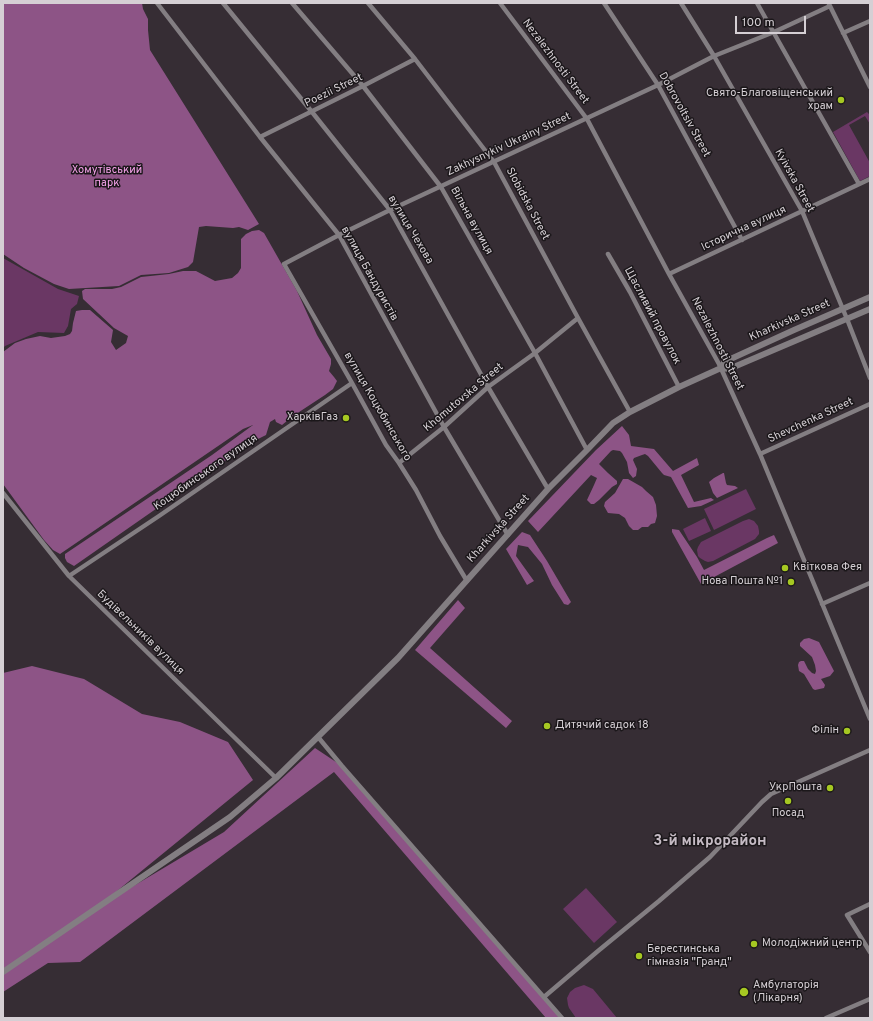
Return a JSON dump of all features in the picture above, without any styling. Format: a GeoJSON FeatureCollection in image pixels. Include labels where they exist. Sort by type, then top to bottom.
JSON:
{"type":"FeatureCollection","features":[{"type":"Feature","properties":{"kind":"street","name":"вулиця Бандуристів"},"geometry":{"type":"LineString","coordinates":[[157,3],[339,235],[444,427],[508,535]]}},
{"type":"Feature","properties":{"kind":"street","name":"вулиця Чехова"},"geometry":{"type":"LineString","coordinates":[[223,3],[390,210],[488,387],[548,489]]}},
{"type":"Feature","properties":{"kind":"street","name":"Вільна вулиця"},"geometry":{"type":"LineString","coordinates":[[292,3],[363,86],[441,186],[588,450]]}},
{"type":"Feature","properties":{"kind":"street","name":"Slobidska Street"},"geometry":{"type":"LineString","coordinates":[[368,3],[415,59],[494,162],[630,412]]}},
{"type":"Feature","properties":{"kind":"street","name":"Nezalezhnosti Street"},"geometry":{"type":"LineString","coordinates":[[500,3],[587,119],[669,274],[721,368],[760,454],[870,719]]}},
{"type":"Feature","properties":{"kind":"street","name":"Dobrovoltsiv Street"},"geometry":{"type":"LineString","coordinates":[[604,3],[658,85],[742,240]]}},
{"type":"Feature","properties":{"kind":"street","name":"Kyivska Street"},"geometry":{"type":"LineString","coordinates":[[681,3],[714,56],[802,211],[870,378]]}},
{"type":"Feature","properties":{"kind":"street"},"geometry":{"type":"LineString","coordinates":[[757,3],[859,184]]}},
{"type":"Feature","properties":{"kind":"street","name":"Zakhysnykiv Ukrainy Street"},"geometry":{"type":"LineString","coordinates":[[284,264],[390,210],[587,119],[714,56],[774,32],[829,4]]}},
{"type":"Feature","properties":{"kind":"street"},"geometry":{"type":"LineString","coordinates":[[829,4],[870,87]]}},
{"type":"Feature","properties":{"kind":"street"},"geometry":{"type":"LineString","coordinates":[[843,33],[870,21]]}},
{"type":"Feature","properties":{"kind":"street","name":"Poezii Street"},"geometry":{"type":"LineString","coordinates":[[260,136],[312,112],[415,59]]}},
{"type":"Feature","properties":{"kind":"street","name":"Історична вулиця"},"geometry":{"type":"LineString","coordinates":[[669,274],[870,179]]}},
{"type":"Feature","properties":{"kind":"street","name":"Щасливий провулок"},"geometry":{"type":"LineString","coordinates":[[608,254],[679,387]]}},
{"type":"Feature","properties":{"kind":"street","name":"вулиця Коцюбинського"},"geometry":{"type":"LineString","coordinates":[[284,264],[386,445],[416,490],[440,536],[467,580]]}},
{"type":"Feature","properties":{"kind":"street","name":"Kharkivska Street"},"geometry":{"type":"LineString","coordinates":[[721,368],[724,362],[870,297]]}},
{"type":"Feature","properties":{"kind":"street","name":"Kharkivska Street"},"geometry":{"type":"LineString","coordinates":[[3,972],[230,817],[276,778],[398,658],[548,489],[613,423],[630,412],[679,387],[721,368],[729,370],[870,309]]}},
{"type":"Feature","properties":{"kind":"street","name":"Khomutovska Street"},"geometry":{"type":"LineString","coordinates":[[399,463],[444,427],[488,387],[535,353],[578,318]]}},
{"type":"Feature","properties":{"kind":"street","name":"Коцюбинського вулиця"},"geometry":{"type":"LineString","coordinates":[[69,576],[165,512],[352,383]]}},
{"type":"Feature","properties":{"kind":"street","name":"Shevchenka Street"},"geometry":{"type":"LineString","coordinates":[[760,454],[870,404]]}},
{"type":"Feature","properties":{"kind":"street","name":"Будівельників вулиця"},"geometry":{"type":"LineString","coordinates":[[3,493],[69,576],[276,778]]}},
{"type":"Feature","properties":{"kind":"street"},"geometry":{"type":"LineString","coordinates":[[822,604],[870,583]]}},
{"type":"Feature","properties":{"kind":"street"},"geometry":{"type":"LineString","coordinates":[[318,737],[562,1018]]}},
{"type":"Feature","properties":{"kind":"street"},"geometry":{"type":"LineString","coordinates":[[544,997],[648,911],[710,857],[762,802],[772,794],[870,750]]}},
{"type":"Feature","properties":{"kind":"street"},"geometry":{"type":"LineString","coordinates":[[870,904],[846,915],[870,952]]}},
{"type":"Feature","properties":{"kind":"street"},"geometry":{"type":"LineString","coordinates":[[826,1018],[870,999]]}},
{"type":"Feature","properties":{"kind":"shaded area"},"geometry":{"type":"Polygon","coordinates":[[[867,112],[870,115],[870,124],[865,116],[849,125],[870,163],[870,176],[860,181],[833,132],[867,112]]]}},
{"type":"Feature","properties":{"kind":"shaded area"},"geometry":{"type":"Polygon","coordinates":[[[3,258],[58,289],[79,296],[77,304],[71,309],[68,326],[64,333],[38,332],[3,348],[3,258]]]}},
{"type":"Feature","properties":{"kind":"shaded area"},"geometry":{"type":"Polygon","coordinates":[[[746,489],[756,509],[714,530],[704,509],[746,489]]]}},
{"type":"Feature","properties":{"kind":"shaded area"},"geometry":{"type":"Polygon","coordinates":[[[705,518],[711,531],[689,541],[683,529],[705,518]]]}},
{"type":"Feature","properties":{"kind":"shaded area"},"geometry":{"type":"Polygon","coordinates":[[[749,519],[754,521],[758,526],[759,534],[755,539],[713,561],[705,561],[698,556],[697,550],[701,542],[749,519]]]}},
{"type":"Feature","properties":{"kind":"shaded area"},"geometry":{"type":"Polygon","coordinates":[[[586,888],[617,922],[594,943],[563,909],[586,888]]]}},
{"type":"Feature","properties":{"kind":"shaded area"},"geometry":{"type":"Polygon","coordinates":[[[584,985],[593,989],[617,1018],[576,1018],[569,1008],[567,998],[570,992],[575,988],[584,985]]]}},
{"type":"Feature","properties":{"kind":"green space","name":"Хомутівський парк"},"geometry":{"type":"Polygon","coordinates":[[[3,3],[142,3],[148,19],[150,50],[259,224],[248,230],[239,227],[199,227],[193,262],[188,267],[169,273],[141,275],[119,286],[69,289],[54,284],[24,268],[3,254],[3,3]]]}},
{"type":"Feature","properties":{"kind":"green space"},"geometry":{"type":"Polygon","coordinates":[[[259,230],[264,233],[297,291],[317,335],[331,359],[329,371],[337,381],[333,389],[282,425],[276,422],[275,419],[270,422],[266,435],[252,442],[74,566],[67,562],[65,554],[212,455],[253,425],[243,429],[60,554],[53,550],[44,540],[3,484],[3,352],[15,343],[26,339],[40,336],[51,338],[70,334],[76,311],[82,310],[90,310],[113,330],[111,342],[116,350],[126,343],[128,336],[114,328],[83,299],[82,291],[85,289],[112,289],[121,287],[141,277],[183,271],[196,271],[215,281],[232,278],[241,268],[241,239],[252,231],[259,230]]]}},
{"type":"Feature","properties":{"kind":"green space"},"geometry":{"type":"Polygon","coordinates":[[[622,426],[629,435],[631,446],[654,449],[673,471],[697,458],[699,465],[681,475],[694,502],[711,498],[714,500],[701,506],[688,508],[671,477],[664,475],[648,456],[645,454],[634,458],[633,460],[637,469],[636,476],[633,478],[629,473],[627,462],[622,453],[620,451],[613,450],[599,464],[617,481],[617,484],[594,504],[591,504],[587,500],[597,478],[591,475],[538,532],[528,521],[596,450],[622,426]]]}},
{"type":"Feature","properties":{"kind":"green space"},"geometry":{"type":"Polygon","coordinates":[[[723,473],[727,485],[738,488],[717,498],[713,493],[709,482],[723,473]]]}},
{"type":"Feature","properties":{"kind":"green space"},"geometry":{"type":"Polygon","coordinates":[[[623,479],[628,479],[642,487],[653,497],[656,505],[657,516],[655,523],[648,527],[633,530],[625,518],[619,514],[608,513],[604,506],[605,502],[615,493],[623,479]]]}},
{"type":"Feature","properties":{"kind":"green space"},"geometry":{"type":"Polygon","coordinates":[[[672,529],[679,530],[704,570],[774,535],[778,543],[701,584],[672,532],[672,529]]]}},
{"type":"Feature","properties":{"kind":"green space"},"geometry":{"type":"Polygon","coordinates":[[[522,532],[530,535],[547,561],[571,602],[568,605],[564,604],[552,585],[542,564],[528,547],[518,545],[516,556],[534,581],[527,585],[506,549],[522,532]]]}},
{"type":"Feature","properties":{"kind":"green space"},"geometry":{"type":"Polygon","coordinates":[[[458,600],[465,608],[430,648],[512,721],[506,728],[415,650],[458,600]]]}},
{"type":"Feature","properties":{"kind":"green space"},"geometry":{"type":"Polygon","coordinates":[[[809,638],[819,642],[834,671],[830,676],[821,679],[825,685],[824,688],[815,690],[804,674],[799,671],[798,665],[799,662],[804,661],[808,669],[815,674],[815,665],[812,657],[800,646],[800,643],[804,639],[809,638]]]}},
{"type":"Feature","properties":{"kind":"green space"},"geometry":{"type":"Polygon","coordinates":[[[32,666],[84,679],[142,714],[180,722],[228,742],[253,780],[95,909],[224,832],[315,748],[342,766],[562,1018],[546,1018],[334,772],[80,962],[48,963],[3,992],[3,673],[32,666]]]}},
{"type":"Feature","properties":{"kind":"place","name":"Свято-Благовіщенський храм"},"geometry":{"type":"Point","coordinates":[841,100]}},
{"type":"Feature","properties":{"kind":"place","name":"ХарківГаз"},"geometry":{"type":"Point","coordinates":[346,418]}},
{"type":"Feature","properties":{"kind":"place","name":"Квіткова Фея"},"geometry":{"type":"Point","coordinates":[785,568]}},
{"type":"Feature","properties":{"kind":"place","name":"Нова Пошта №1"},"geometry":{"type":"Point","coordinates":[791,582]}},
{"type":"Feature","properties":{"kind":"place","name":"Дитячий садок 18"},"geometry":{"type":"Point","coordinates":[547,726]}},
{"type":"Feature","properties":{"kind":"place","name":"Філін"},"geometry":{"type":"Point","coordinates":[847,731]}},
{"type":"Feature","properties":{"kind":"place","name":"УкрПошта"},"geometry":{"type":"Point","coordinates":[830,788]}},
{"type":"Feature","properties":{"kind":"place","name":"Посад"},"geometry":{"type":"Point","coordinates":[788,801]}},
{"type":"Feature","properties":{"kind":"place","name":"Молодіжний центр"},"geometry":{"type":"Point","coordinates":[754,944]}},
{"type":"Feature","properties":{"kind":"place","name":"Берестинська гімназія \"Гранд\""},"geometry":{"type":"Point","coordinates":[639,956]}},
{"type":"Feature","properties":{"kind":"place","name":"Амбулаторія (Лікарня)"},"geometry":{"type":"Point","coordinates":[744,992]}},
{"type":"Feature","properties":{"kind":"district","name":"3-й мікрорайон"},"geometry":{"type":"Point","coordinates":[710,842]}}]}
